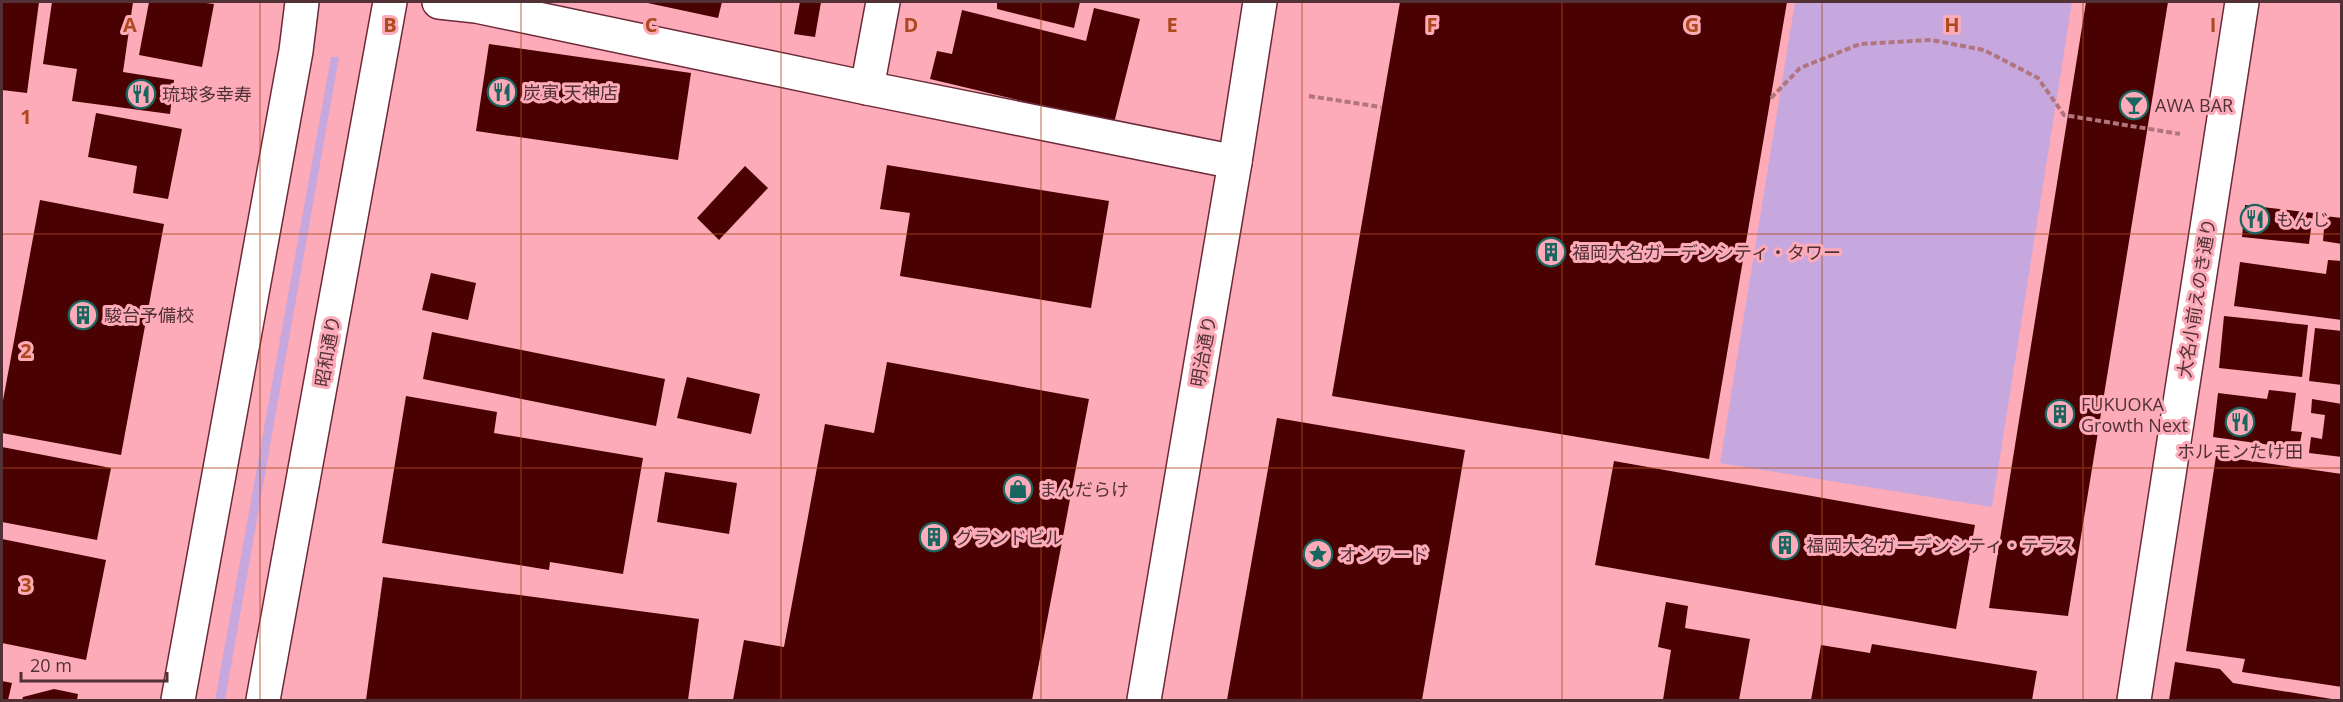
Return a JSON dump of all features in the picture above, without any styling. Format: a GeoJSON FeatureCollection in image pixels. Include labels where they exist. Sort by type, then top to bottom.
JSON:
{"type":"FeatureCollection","features":[{"type":"Feature","properties":{"kind":"street"},"geometry":{"type":"LineString","coordinates":[[178,700],[296,51],[302,2]]}},
{"type":"Feature","properties":{"kind":"street","name":"昭和通り"},"geometry":{"type":"LineString","coordinates":[[263,700],[390,2]]}},
{"type":"Feature","properties":{"kind":"street"},"geometry":{"type":"LineString","coordinates":[[439,2],[476,6],[1235,162]]}},
{"type":"Feature","properties":{"kind":"street"},"geometry":{"type":"LineString","coordinates":[[867,88],[883,2]]}},
{"type":"Feature","properties":{"kind":"street","name":"明治通り"},"geometry":{"type":"LineString","coordinates":[[1144,700],[1260,2]]}},
{"type":"Feature","properties":{"kind":"street","name":"大名小前えのき通り"},"geometry":{"type":"LineString","coordinates":[[2134,700],[2242,2]]}},
{"type":"Feature","properties":{"kind":"path"},"geometry":{"type":"LineString","coordinates":[[1771,98],[1800,68],[1860,44],[1931,40],[1984,50],[2038,78],[2064,115],[2185,134]]}},
{"type":"Feature","properties":{"kind":"path"},"geometry":{"type":"LineString","coordinates":[[1309,96],[1381,107]]}},
{"type":"Feature","properties":{"kind":"shaded area"},"geometry":{"type":"Polygon","coordinates":[[[1795,2],[2072,2],[1992,507],[1720,463],[1795,2]]]}},
{"type":"Feature","properties":{"kind":"shaded area"},"geometry":{"type":"Polygon","coordinates":[[[331,57],[339,57],[225,700],[215,700],[331,57]]]}},
{"type":"Feature","properties":{"kind":"building"},"geometry":{"type":"Polygon","coordinates":[[[2,2],[39,2],[27,93],[2,90],[2,2]]]}},
{"type":"Feature","properties":{"kind":"building"},"geometry":{"type":"Polygon","coordinates":[[[52,2],[133,2],[123,72],[174,80],[170,114],[72,101],[77,69],[43,64],[52,2]]]}},
{"type":"Feature","properties":{"kind":"building"},"geometry":{"type":"Polygon","coordinates":[[[149,2],[214,4],[202,67],[139,55],[149,2]]]}},
{"type":"Feature","properties":{"kind":"building"},"geometry":{"type":"Polygon","coordinates":[[[643,2],[722,2],[718,18],[643,2]]]}},
{"type":"Feature","properties":{"kind":"building"},"geometry":{"type":"Polygon","coordinates":[[[800,2],[821,2],[815,37],[794,34],[800,2]]]}},
{"type":"Feature","properties":{"kind":"building"},"geometry":{"type":"Polygon","coordinates":[[[997,2],[1080,2],[1074,28],[997,9],[997,2]]]}},
{"type":"Feature","properties":{"kind":"building","name":"福岡大名ガーデンシティ・タワー"},"geometry":{"type":"Polygon","coordinates":[[[1400,2],[1787,2],[1709,459],[1332,396],[1400,2]]]}},
{"type":"Feature","properties":{"kind":"building","name":"FUKUOKA Growth Next"},"geometry":{"type":"Polygon","coordinates":[[[2086,2],[2168,2],[2068,616],[1989,608],[2086,2]]]}},
{"type":"Feature","properties":{"kind":"building"},"geometry":{"type":"Polygon","coordinates":[[[1094,8],[1140,19],[1114,123],[930,79],[937,51],[952,54],[962,10],[1086,41],[1094,8]]]}},
{"type":"Feature","properties":{"kind":"building"},"geometry":{"type":"Polygon","coordinates":[[[489,44],[691,73],[678,160],[476,131],[489,44]]]}},
{"type":"Feature","properties":{"kind":"building"},"geometry":{"type":"Polygon","coordinates":[[[96,113],[182,129],[168,199],[133,193],[137,166],[88,157],[96,113]]]}},
{"type":"Feature","properties":{"kind":"building"},"geometry":{"type":"Polygon","coordinates":[[[887,165],[1109,201],[1091,308],[900,276],[910,213],[880,209],[887,165]]]}},
{"type":"Feature","properties":{"kind":"building"},"geometry":{"type":"Polygon","coordinates":[[[745,166],[768,188],[719,240],[697,218],[745,166]]]}},
{"type":"Feature","properties":{"kind":"building","name":"駿台予備校"},"geometry":{"type":"Polygon","coordinates":[[[40,200],[164,224],[121,455],[2,433],[2,406],[40,200]]]}},
{"type":"Feature","properties":{"kind":"building"},"geometry":{"type":"Polygon","coordinates":[[[2245,205],[2313,213],[2309,244],[2242,237],[2245,205]]]}},
{"type":"Feature","properties":{"kind":"building"},"geometry":{"type":"Polygon","coordinates":[[[2325,216],[2342,218],[2342,244],[2323,241],[2325,216]]]}},
{"type":"Feature","properties":{"kind":"building"},"geometry":{"type":"Polygon","coordinates":[[[2328,260],[2342,261],[2342,320],[2234,306],[2240,262],[2326,274],[2328,260]]]}},
{"type":"Feature","properties":{"kind":"building"},"geometry":{"type":"Polygon","coordinates":[[[431,273],[476,283],[468,320],[422,310],[431,273]]]}},
{"type":"Feature","properties":{"kind":"building"},"geometry":{"type":"Polygon","coordinates":[[[2224,316],[2308,325],[2302,377],[2219,368],[2224,316]]]}},
{"type":"Feature","properties":{"kind":"building"},"geometry":{"type":"Polygon","coordinates":[[[2315,328],[2342,331],[2342,385],[2309,381],[2315,328]]]}},
{"type":"Feature","properties":{"kind":"building"},"geometry":{"type":"Polygon","coordinates":[[[432,332],[665,379],[656,426],[423,379],[432,332]]]}},
{"type":"Feature","properties":{"kind":"building","name":"グランドビル"},"geometry":{"type":"Polygon","coordinates":[[[887,362],[1089,399],[1032,700],[733,700],[744,640],[784,647],[825,424],[874,433],[887,362]]]}},
{"type":"Feature","properties":{"kind":"building"},"geometry":{"type":"Polygon","coordinates":[[[687,377],[760,394],[751,434],[677,418],[687,377]]]}},
{"type":"Feature","properties":{"kind":"building"},"geometry":{"type":"Polygon","coordinates":[[[2269,390],[2296,393],[2291,431],[2302,432],[2299,449],[2213,437],[2218,393],[2267,399],[2269,390]]]}},
{"type":"Feature","properties":{"kind":"building"},"geometry":{"type":"Polygon","coordinates":[[[406,396],[497,412],[494,433],[643,458],[623,574],[550,562],[549,570],[382,543],[406,396]]]}},
{"type":"Feature","properties":{"kind":"building"},"geometry":{"type":"Polygon","coordinates":[[[2312,399],[2342,404],[2342,457],[2309,453],[2311,437],[2322,439],[2325,415],[2311,413],[2312,399]]]}},
{"type":"Feature","properties":{"kind":"building"},"geometry":{"type":"Polygon","coordinates":[[[1277,418],[1465,450],[1422,700],[1227,700],[1277,418]]]}},
{"type":"Feature","properties":{"kind":"building"},"geometry":{"type":"Polygon","coordinates":[[[2,447],[111,468],[97,540],[2,522],[2,447]]]}},
{"type":"Feature","properties":{"kind":"building"},"geometry":{"type":"Polygon","coordinates":[[[2216,456],[2342,474],[2342,687],[2242,672],[2245,659],[2186,651],[2216,456]]]}},
{"type":"Feature","properties":{"kind":"building","name":"福岡大名ガーデンシティ・テラス"},"geometry":{"type":"Polygon","coordinates":[[[1614,461],[1975,525],[1956,629],[1595,565],[1614,461]]]}},
{"type":"Feature","properties":{"kind":"building"},"geometry":{"type":"Polygon","coordinates":[[[665,472],[737,483],[729,534],[657,522],[665,472]]]}},
{"type":"Feature","properties":{"kind":"building"},"geometry":{"type":"Polygon","coordinates":[[[2,539],[106,560],[86,660],[2,643],[2,539]]]}},
{"type":"Feature","properties":{"kind":"building"},"geometry":{"type":"Polygon","coordinates":[[[383,577],[699,619],[688,700],[366,700],[383,577]]]}},
{"type":"Feature","properties":{"kind":"building"},"geometry":{"type":"Polygon","coordinates":[[[1666,602],[1688,606],[1685,628],[1750,639],[1739,700],[1663,700],[1671,650],[1658,647],[1666,602]]]}},
{"type":"Feature","properties":{"kind":"building"},"geometry":{"type":"Polygon","coordinates":[[[1872,644],[2037,671],[2032,700],[1811,700],[1821,645],[1870,653],[1872,644]]]}},
{"type":"Feature","properties":{"kind":"building"},"geometry":{"type":"Polygon","coordinates":[[[2175,662],[2220,669],[2233,683],[2338,700],[2169,700],[2175,662]]]}},
{"type":"Feature","properties":{"kind":"building"},"geometry":{"type":"Polygon","coordinates":[[[2,681],[12,683],[8,700],[2,700],[2,681]]]}},
{"type":"Feature","properties":{"kind":"building"},"geometry":{"type":"Polygon","coordinates":[[[54,689],[78,694],[77,700],[22,700],[23,697],[54,689]]]}},
{"type":"Feature","properties":{"kind":"place","name":"炭寅 天神店"},"geometry":{"type":"Point","coordinates":[502,92]}},
{"type":"Feature","properties":{"kind":"place","name":"琉球多幸寿"},"geometry":{"type":"Point","coordinates":[141,94]}},
{"type":"Feature","properties":{"kind":"place","name":"AWA BAR"},"geometry":{"type":"Point","coordinates":[2134,105]}},
{"type":"Feature","properties":{"kind":"place","name":"もんじ"},"geometry":{"type":"Point","coordinates":[2255,219]}},
{"type":"Feature","properties":{"kind":"place","name":"福岡大名ガーデンシティ・タワー"},"geometry":{"type":"Point","coordinates":[1551,252]}},
{"type":"Feature","properties":{"kind":"place","name":"駿台予備校"},"geometry":{"type":"Point","coordinates":[83,315]}},
{"type":"Feature","properties":{"kind":"place","name":"FUKUOKA Growth Next"},"geometry":{"type":"Point","coordinates":[2060,414]}},
{"type":"Feature","properties":{"kind":"place","name":"ホルモンたけ田"},"geometry":{"type":"Point","coordinates":[2240,422]}},
{"type":"Feature","properties":{"kind":"place","name":"まんだらけ"},"geometry":{"type":"Point","coordinates":[1018,489]}},
{"type":"Feature","properties":{"kind":"place","name":"グランドビル"},"geometry":{"type":"Point","coordinates":[934,537]}},
{"type":"Feature","properties":{"kind":"place","name":"福岡大名ガーデンシティ・テラス"},"geometry":{"type":"Point","coordinates":[1785,545]}},
{"type":"Feature","properties":{"kind":"place","name":"オンワード"},"geometry":{"type":"Point","coordinates":[1318,554]}}]}
